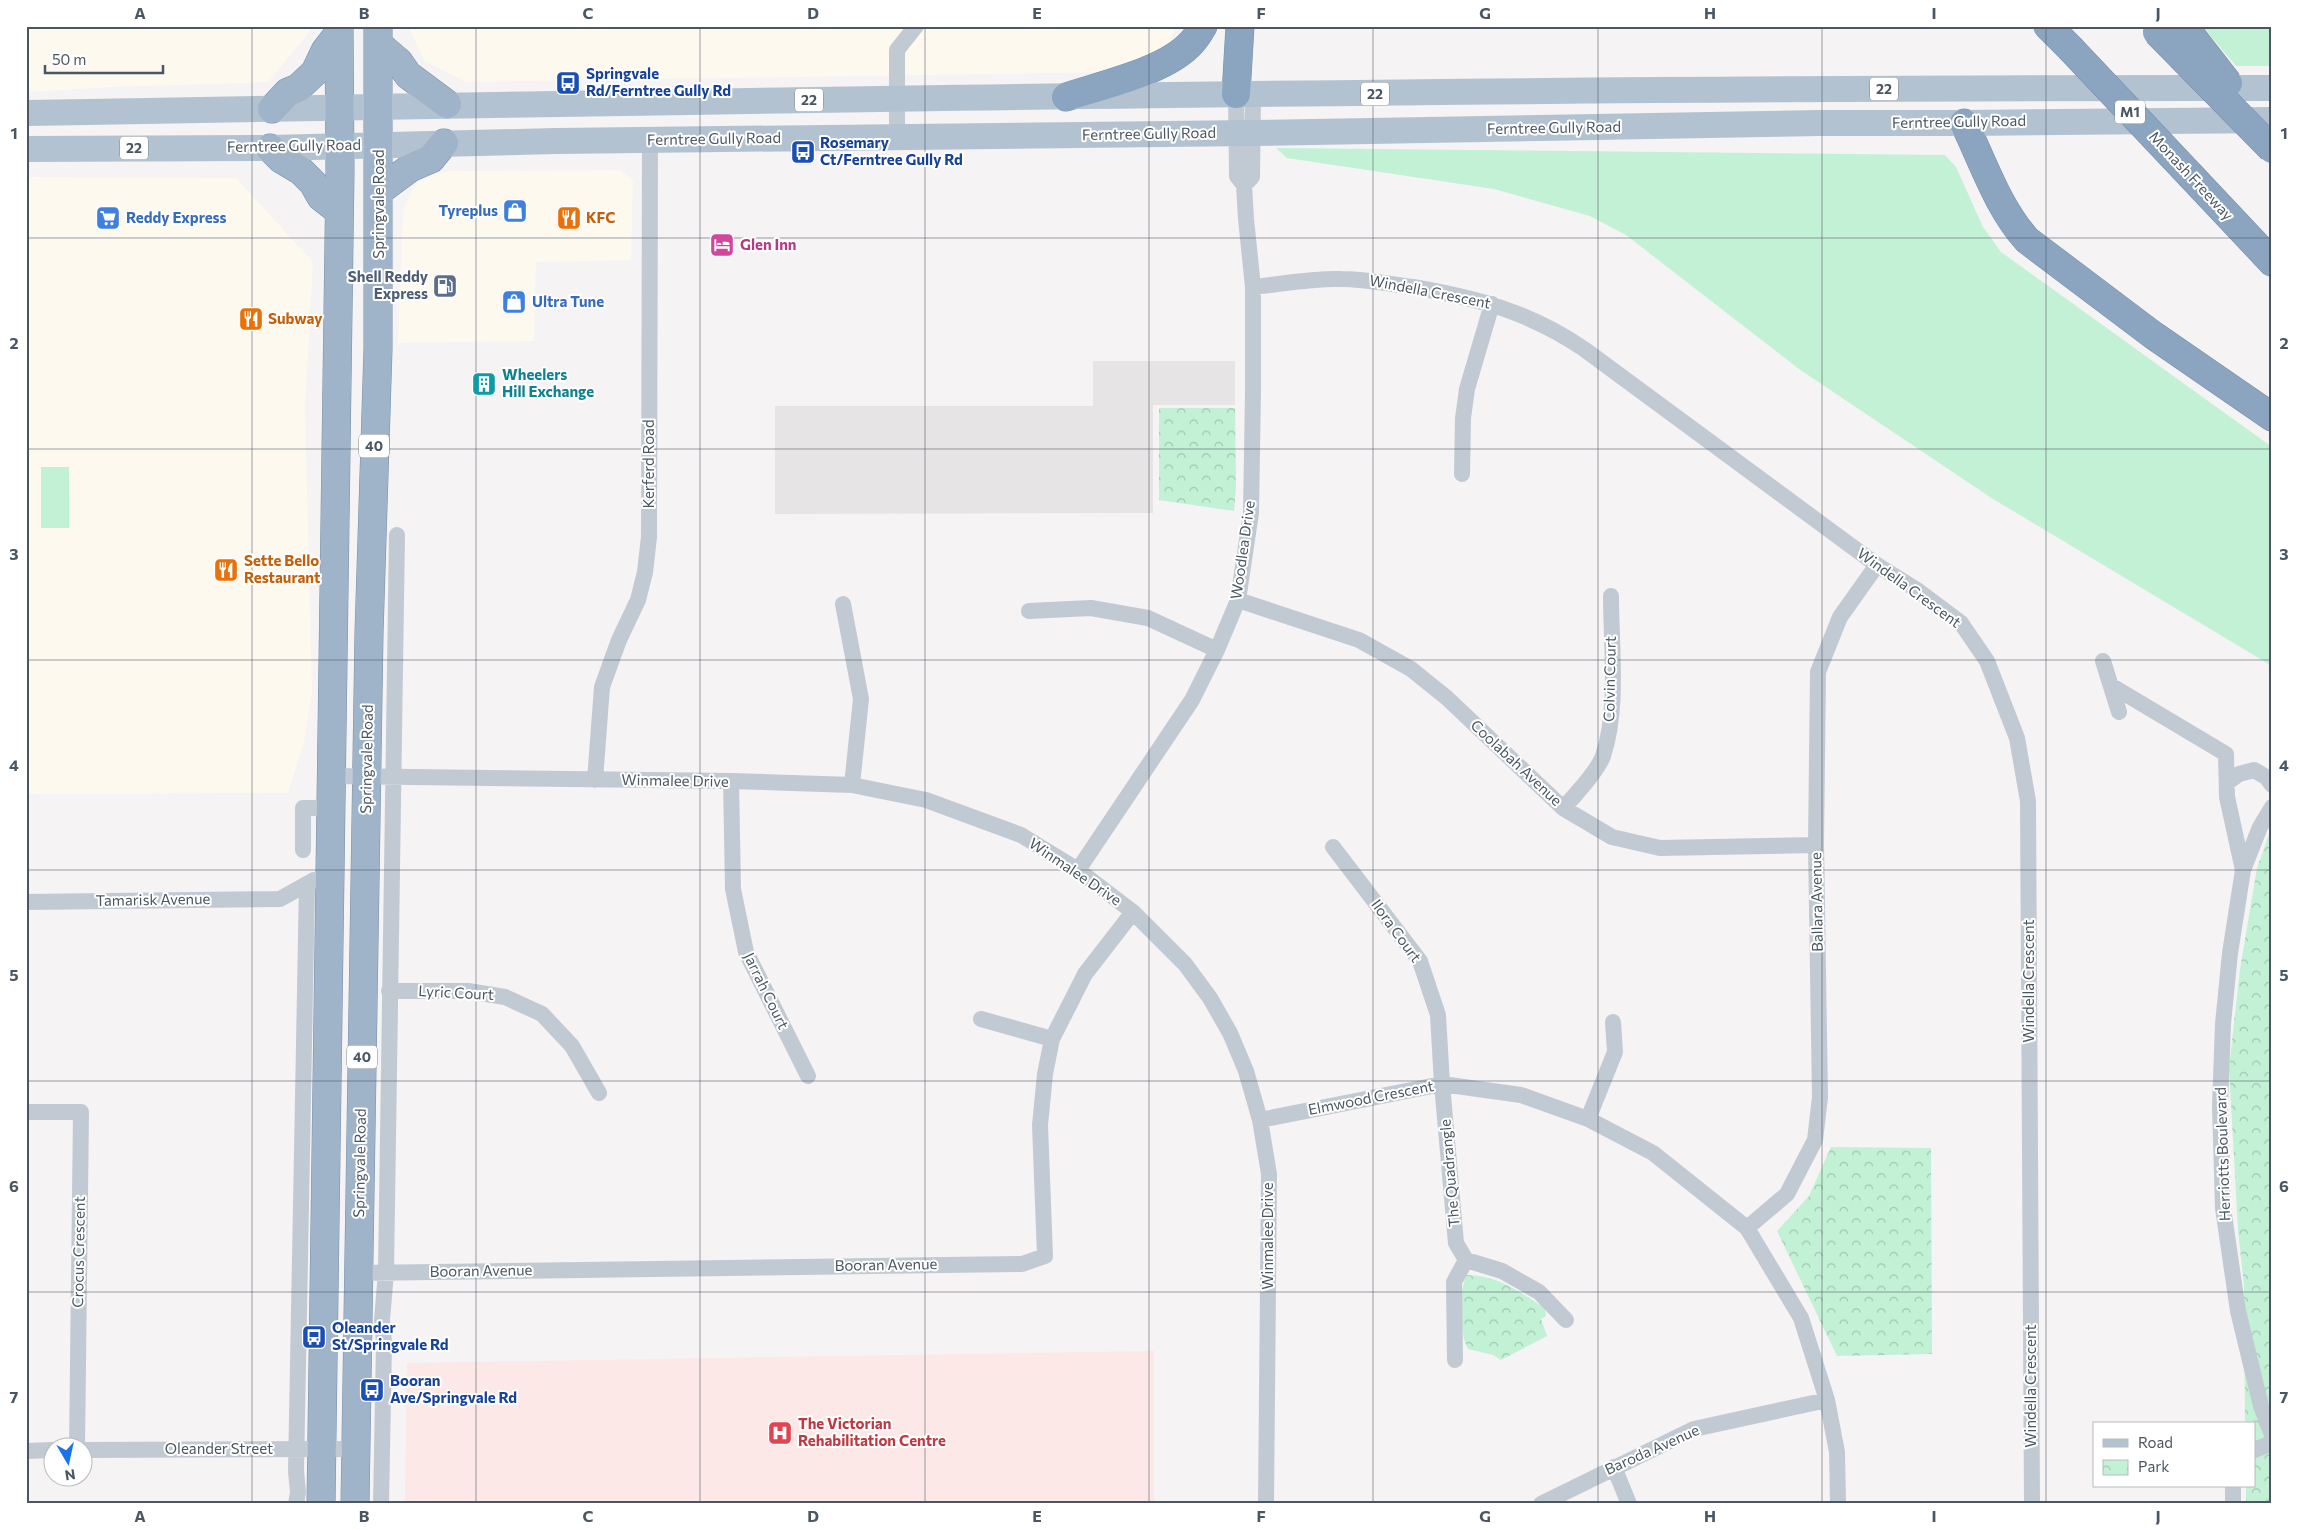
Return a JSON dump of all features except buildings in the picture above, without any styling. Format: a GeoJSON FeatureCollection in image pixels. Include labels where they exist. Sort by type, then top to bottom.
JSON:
{"type":"FeatureCollection","features":[{"type":"Feature","properties":{"kind":"highway"},"geometry":{"type":"LineString","coordinates":[[1066,97],[1149,70],[1192,43],[1204,26]]}},
{"type":"Feature","properties":{"kind":"highway"},"geometry":{"type":"LineString","coordinates":[[1240,26],[1245,95]]}},
{"type":"Feature","properties":{"kind":"highway","name":"Monash Freeway"},"geometry":{"type":"LineString","coordinates":[[2048,26],[2272,262]]}},
{"type":"Feature","properties":{"kind":"highway"},"geometry":{"type":"LineString","coordinates":[[2185,28],[2272,140]]}},
{"type":"Feature","properties":{"kind":"highway"},"geometry":{"type":"LineString","coordinates":[[2154,29],[2272,149]]}},
{"type":"Feature","properties":{"kind":"highway"},"geometry":{"type":"LineString","coordinates":[[272,109],[288,92],[298,88],[315,72],[338,30]]}},
{"type":"Feature","properties":{"kind":"highway","name":"40"},"geometry":{"type":"LineString","coordinates":[[321,1504],[309,1449],[332,776],[340,146],[338,30]]}},
{"type":"Feature","properties":{"kind":"highway"},"geometry":{"type":"LineString","coordinates":[[378,35],[408,74],[447,104]]}},
{"type":"Feature","properties":{"kind":"highway","name":"Springvale Road"},"geometry":{"type":"LineString","coordinates":[[368,1500],[356,1449],[358,1273],[380,776],[371,527],[377,357],[378,35]]}},
{"type":"Feature","properties":{"kind":"highway"},"geometry":{"type":"LineString","coordinates":[[1964,124],[1996,194],[2015,226],[2027,240],[2153,336],[2272,417]]}},
{"type":"Feature","properties":{"kind":"highway"},"geometry":{"type":"LineString","coordinates":[[379,192],[410,168],[431,159],[444,143]]}},
{"type":"Feature","properties":{"kind":"highway"},"geometry":{"type":"LineString","coordinates":[[270,148],[282,159],[307,176],[321,197],[339,211]]}},
{"type":"Feature","properties":{"kind":"main road","name":"22"},"geometry":{"type":"LineString","coordinates":[[26,113],[447,104],[896,98],[2063,88],[2272,88]]}},
{"type":"Feature","properties":{"kind":"main road"},"geometry":{"type":"LineString","coordinates":[[580,102],[580,141]]}},
{"type":"Feature","properties":{"kind":"main road","name":"Ferntree Gully Road"},"geometry":{"type":"LineString","coordinates":[[26,149],[270,148],[379,144],[1244,133],[1810,123],[1964,124],[2272,120]]}},
{"type":"Feature","properties":{"kind":"street"},"geometry":{"type":"LineString","coordinates":[[897,136],[897,50],[916,26]]}},
{"type":"Feature","properties":{"kind":"street","name":"Woodlea Drive"},"geometry":{"type":"LineString","coordinates":[[1078,870],[1192,700],[1217,650],[1238,600],[1251,513],[1254,287],[1244,185],[1237,176],[1244,133],[1245,95]]}},
{"type":"Feature","properties":{"kind":"street","name":"Kerferd Road"},"geometry":{"type":"LineString","coordinates":[[595,780],[602,687],[638,600],[645,572],[649,537],[650,140]]}},
{"type":"Feature","properties":{"kind":"street","name":"Windella Crescent"},"geometry":{"type":"LineString","coordinates":[[1254,287],[1317,280],[1365,280],[1448,293],[1492,304],[1519,313],[1554,329],[1578,344],[1877,565],[1916,590],[1961,623],[1987,661],[2018,738],[2028,801],[2032,1504]]}},
{"type":"Feature","properties":{"kind":"street"},"geometry":{"type":"LineString","coordinates":[[1462,474],[1463,418],[1467,389],[1492,304]]}},
{"type":"Feature","properties":{"kind":"street","name":"Springvale Road"},"geometry":{"type":"LineString","coordinates":[[368,1500],[384,1343],[382,1320],[386,1272],[389,990],[380,776],[396,535]]}},
{"type":"Feature","properties":{"kind":"street","name":"Ballara Avenue"},"geometry":{"type":"LineString","coordinates":[[1747,1228],[1787,1194],[1815,1140],[1820,1096],[1816,845],[1818,672],[1840,617],[1877,565]]}},
{"type":"Feature","properties":{"kind":"street","name":"Colvin Court"},"geometry":{"type":"LineString","coordinates":[[1563,808],[1575,796],[1602,758],[1612,713],[1611,596]]}},
{"type":"Feature","properties":{"kind":"street","name":"Coolabah Avenue"},"geometry":{"type":"LineString","coordinates":[[1238,600],[1359,640],[1411,669],[1447,698],[1563,808],[1612,837],[1660,848],[1816,845]]}},
{"type":"Feature","properties":{"kind":"street"},"geometry":{"type":"LineString","coordinates":[[843,604],[861,699],[852,785]]}},
{"type":"Feature","properties":{"kind":"street"},"geometry":{"type":"LineString","coordinates":[[1029,611],[1091,608],[1148,618],[1217,650]]}},
{"type":"Feature","properties":{"kind":"street"},"geometry":{"type":"LineString","coordinates":[[2104,661],[2119,712]]}},
{"type":"Feature","properties":{"kind":"street"},"geometry":{"type":"LineString","coordinates":[[2112,686],[2266,777],[2272,785]]}},
{"type":"Feature","properties":{"kind":"street","name":"Herriotts Boulevard"},"geometry":{"type":"LineString","coordinates":[[2226,754],[2227,797],[2243,870]]}},
{"type":"Feature","properties":{"kind":"street"},"geometry":{"type":"LineString","coordinates":[[2228,782],[2239,774],[2254,770]]}},
{"type":"Feature","properties":{"kind":"street","name":"Winmalee Drive"},"geometry":{"type":"LineString","coordinates":[[332,776],[731,781],[852,785],[926,800],[1013,832],[1078,870],[1133,912],[1185,964],[1210,998],[1230,1033],[1246,1071],[1260,1120],[1268,1174],[1266,1504]]}},
{"type":"Feature","properties":{"kind":"street","name":"Jarrah Court"},"geometry":{"type":"LineString","coordinates":[[731,781],[733,889],[746,952],[808,1076]]}},
{"type":"Feature","properties":{"kind":"street","name":"Herriotts Boulevard"},"geometry":{"type":"LineString","coordinates":[[2272,807],[2260,827],[2243,870],[2230,953],[2223,1024],[2220,1106],[2223,1208],[2238,1310],[2261,1406],[2272,1435]]}},
{"type":"Feature","properties":{"kind":"street"},"geometry":{"type":"LineString","coordinates":[[303,850],[303,808],[331,808]]}},
{"type":"Feature","properties":{"kind":"street","name":"Ilora Court"},"geometry":{"type":"LineString","coordinates":[[1333,847],[1420,961],[1438,1015],[1442,1084]]}},
{"type":"Feature","properties":{"kind":"street","name":"Tamarisk Avenue"},"geometry":{"type":"LineString","coordinates":[[26,902],[280,899],[330,870]]}},
{"type":"Feature","properties":{"kind":"street"},"geometry":{"type":"LineString","coordinates":[[296,1504],[309,1449],[303,1004],[307,884]]}},
{"type":"Feature","properties":{"kind":"street"},"geometry":{"type":"LineString","coordinates":[[280,899],[307,919]]}},
{"type":"Feature","properties":{"kind":"street","name":"Booran Avenue"},"geometry":{"type":"LineString","coordinates":[[358,1273],[1022,1264],[1045,1256],[1040,1125],[1045,1074],[1052,1039],[1085,974],[1133,912]]}},
{"type":"Feature","properties":{"kind":"street","name":"Lyric Court"},"geometry":{"type":"LineString","coordinates":[[389,990],[468,991],[505,997],[542,1014],[572,1046],[599,1092]]}},
{"type":"Feature","properties":{"kind":"street"},"geometry":{"type":"LineString","coordinates":[[981,1018],[1052,1039]]}},
{"type":"Feature","properties":{"kind":"street"},"geometry":{"type":"LineString","coordinates":[[1588,1119],[1615,1052],[1613,1022]]}},
{"type":"Feature","properties":{"kind":"street","name":"Elmwood Crescent"},"geometry":{"type":"LineString","coordinates":[[1260,1120],[1442,1084],[1521,1095],[1588,1119],[1653,1153],[1747,1228],[1800,1318],[1827,1400],[1837,1452],[1838,1504]]}},
{"type":"Feature","properties":{"kind":"street","name":"The Quadrangle"},"geometry":{"type":"LineString","coordinates":[[1442,1084],[1456,1243],[1466,1260]]}},
{"type":"Feature","properties":{"kind":"street","name":"Crocus Crescent"},"geometry":{"type":"LineString","coordinates":[[26,1112],[81,1112],[77,1438]]}},
{"type":"Feature","properties":{"kind":"street"},"geometry":{"type":"LineString","coordinates":[[1455,1360],[1454,1282],[1466,1260],[1502,1271],[1539,1292],[1566,1320]]}},
{"type":"Feature","properties":{"kind":"street","name":"Baroda Avenue"},"geometry":{"type":"LineString","coordinates":[[1541,1504],[1694,1428],[1827,1400]]}},
{"type":"Feature","properties":{"kind":"street"},"geometry":{"type":"LineString","coordinates":[[2256,1449],[2272,1443]]}},
{"type":"Feature","properties":{"kind":"street","name":"Oleander Street"},"geometry":{"type":"LineString","coordinates":[[92,1450],[356,1449]]}},
{"type":"Feature","properties":{"kind":"street"},"geometry":{"type":"LineString","coordinates":[[26,1450],[42,1450]]}},
{"type":"Feature","properties":{"kind":"street"},"geometry":{"type":"LineString","coordinates":[[1614,1467],[1630,1504]]}},
{"type":"Feature","properties":{"kind":"street"},"geometry":{"type":"LineString","coordinates":[[2233,1488],[2234,1504]]}},
{"type":"Feature","properties":{"kind":"shaded area"},"geometry":{"type":"Polygon","coordinates":[[[26,26],[311,26],[311,30],[268,82],[26,92],[26,26]]]}},
{"type":"Feature","properties":{"kind":"shaded area"},"geometry":{"type":"Polygon","coordinates":[[[408,26],[1176,26],[1168,48],[1112,72],[466,82],[425,61],[408,26]]]}},
{"type":"Feature","properties":{"kind":"shaded area"},"geometry":{"type":"Polygon","coordinates":[[[621,170],[633,181],[631,260],[536,262],[534,341],[398,343],[403,210],[413,189],[420,181],[432,175],[449,171],[621,170]]]}},
{"type":"Feature","properties":{"kind":"shaded area"},"geometry":{"type":"Polygon","coordinates":[[[26,177],[236,178],[313,262],[305,406],[312,693],[304,742],[288,793],[26,794],[26,177]]]}},
{"type":"Feature","properties":{"kind":"shaded area"},"geometry":{"type":"Polygon","coordinates":[[[1093,361],[1235,361],[1235,405],[1153,405],[1153,513],[775,514],[775,406],[1093,406],[1093,361]]]}},
{"type":"Feature","properties":{"kind":"shaded area","name":"The Victorian Rehabilitation Centre"},"geometry":{"type":"Polygon","coordinates":[[[1154,1351],[1154,1504],[405,1504],[407,1363],[1154,1351]]]}},
{"type":"Feature","properties":{"kind":"green space"},"geometry":{"type":"Polygon","coordinates":[[[2202,26],[2272,26],[2272,66],[2236,66],[2202,26]]]}},
{"type":"Feature","properties":{"kind":"green space"},"geometry":{"type":"Polygon","coordinates":[[[1276,148],[1945,155],[1956,167],[1983,227],[2001,252],[2272,447],[2272,666],[1993,499],[1799,369],[1626,235],[1590,216],[1494,189],[1287,158],[1276,148]]]}},
{"type":"Feature","properties":{"kind":"green space"},"geometry":{"type":"Polygon","coordinates":[[[1159,408],[1235,408],[1236,486],[1234,511],[1159,500],[1159,408]]]}},
{"type":"Feature","properties":{"kind":"green space"},"geometry":{"type":"Polygon","coordinates":[[[41,467],[69,467],[69,528],[41,528],[41,467]]]}},
{"type":"Feature","properties":{"kind":"green space"},"geometry":{"type":"Polygon","coordinates":[[[2272,826],[2272,1504],[2246,1504],[2246,1488],[2256,1488],[2256,1422],[2245,1422],[2244,1286],[2238,1230],[2229,1068],[2240,969],[2257,868],[2272,826]]]}},
{"type":"Feature","properties":{"kind":"green space"},"geometry":{"type":"Polygon","coordinates":[[[1831,1147],[1931,1148],[1932,1354],[1837,1356],[1777,1231],[1809,1196],[1831,1147]]]}},
{"type":"Feature","properties":{"kind":"green space"},"geometry":{"type":"Polygon","coordinates":[[[1467,1275],[1488,1278],[1508,1285],[1545,1308],[1546,1316],[1541,1319],[1547,1336],[1501,1360],[1493,1355],[1468,1349],[1461,1323],[1462,1291],[1467,1275]]]}},
{"type":"Feature","properties":{"kind":"place","name":"Springvale Rd/Ferntree Gully Rd"},"geometry":{"type":"Point","coordinates":[568,83]}},
{"type":"Feature","properties":{"kind":"place","name":"Rosemary Ct/Ferntree Gully Rd"},"geometry":{"type":"Point","coordinates":[803,152]}},
{"type":"Feature","properties":{"kind":"place","name":"Tyreplus"},"geometry":{"type":"Point","coordinates":[515,211]}},
{"type":"Feature","properties":{"kind":"place","name":"Reddy Express"},"geometry":{"type":"Point","coordinates":[108,218]}},
{"type":"Feature","properties":{"kind":"place","name":"KFC"},"geometry":{"type":"Point","coordinates":[569,218]}},
{"type":"Feature","properties":{"kind":"place","name":"Glen Inn"},"geometry":{"type":"Point","coordinates":[722,245]}},
{"type":"Feature","properties":{"kind":"place","name":"Shell Reddy Express"},"geometry":{"type":"Point","coordinates":[445,286]}},
{"type":"Feature","properties":{"kind":"place","name":"Ultra Tune"},"geometry":{"type":"Point","coordinates":[514,302]}},
{"type":"Feature","properties":{"kind":"place","name":"Subway"},"geometry":{"type":"Point","coordinates":[251,319]}},
{"type":"Feature","properties":{"kind":"place","name":"Wheelers Hill Exchange"},"geometry":{"type":"Point","coordinates":[484,384]}},
{"type":"Feature","properties":{"kind":"place","name":"Sette Bello Restaurant"},"geometry":{"type":"Point","coordinates":[226,570]}},
{"type":"Feature","properties":{"kind":"place","name":"Oleander St/Springvale Rd"},"geometry":{"type":"Point","coordinates":[314,1337]}},
{"type":"Feature","properties":{"kind":"place","name":"Booran Ave/Springvale Rd"},"geometry":{"type":"Point","coordinates":[372,1390]}},
{"type":"Feature","properties":{"kind":"place","name":"The Victorian Rehabilitation Centre"},"geometry":{"type":"Point","coordinates":[780,1433]}}]}
